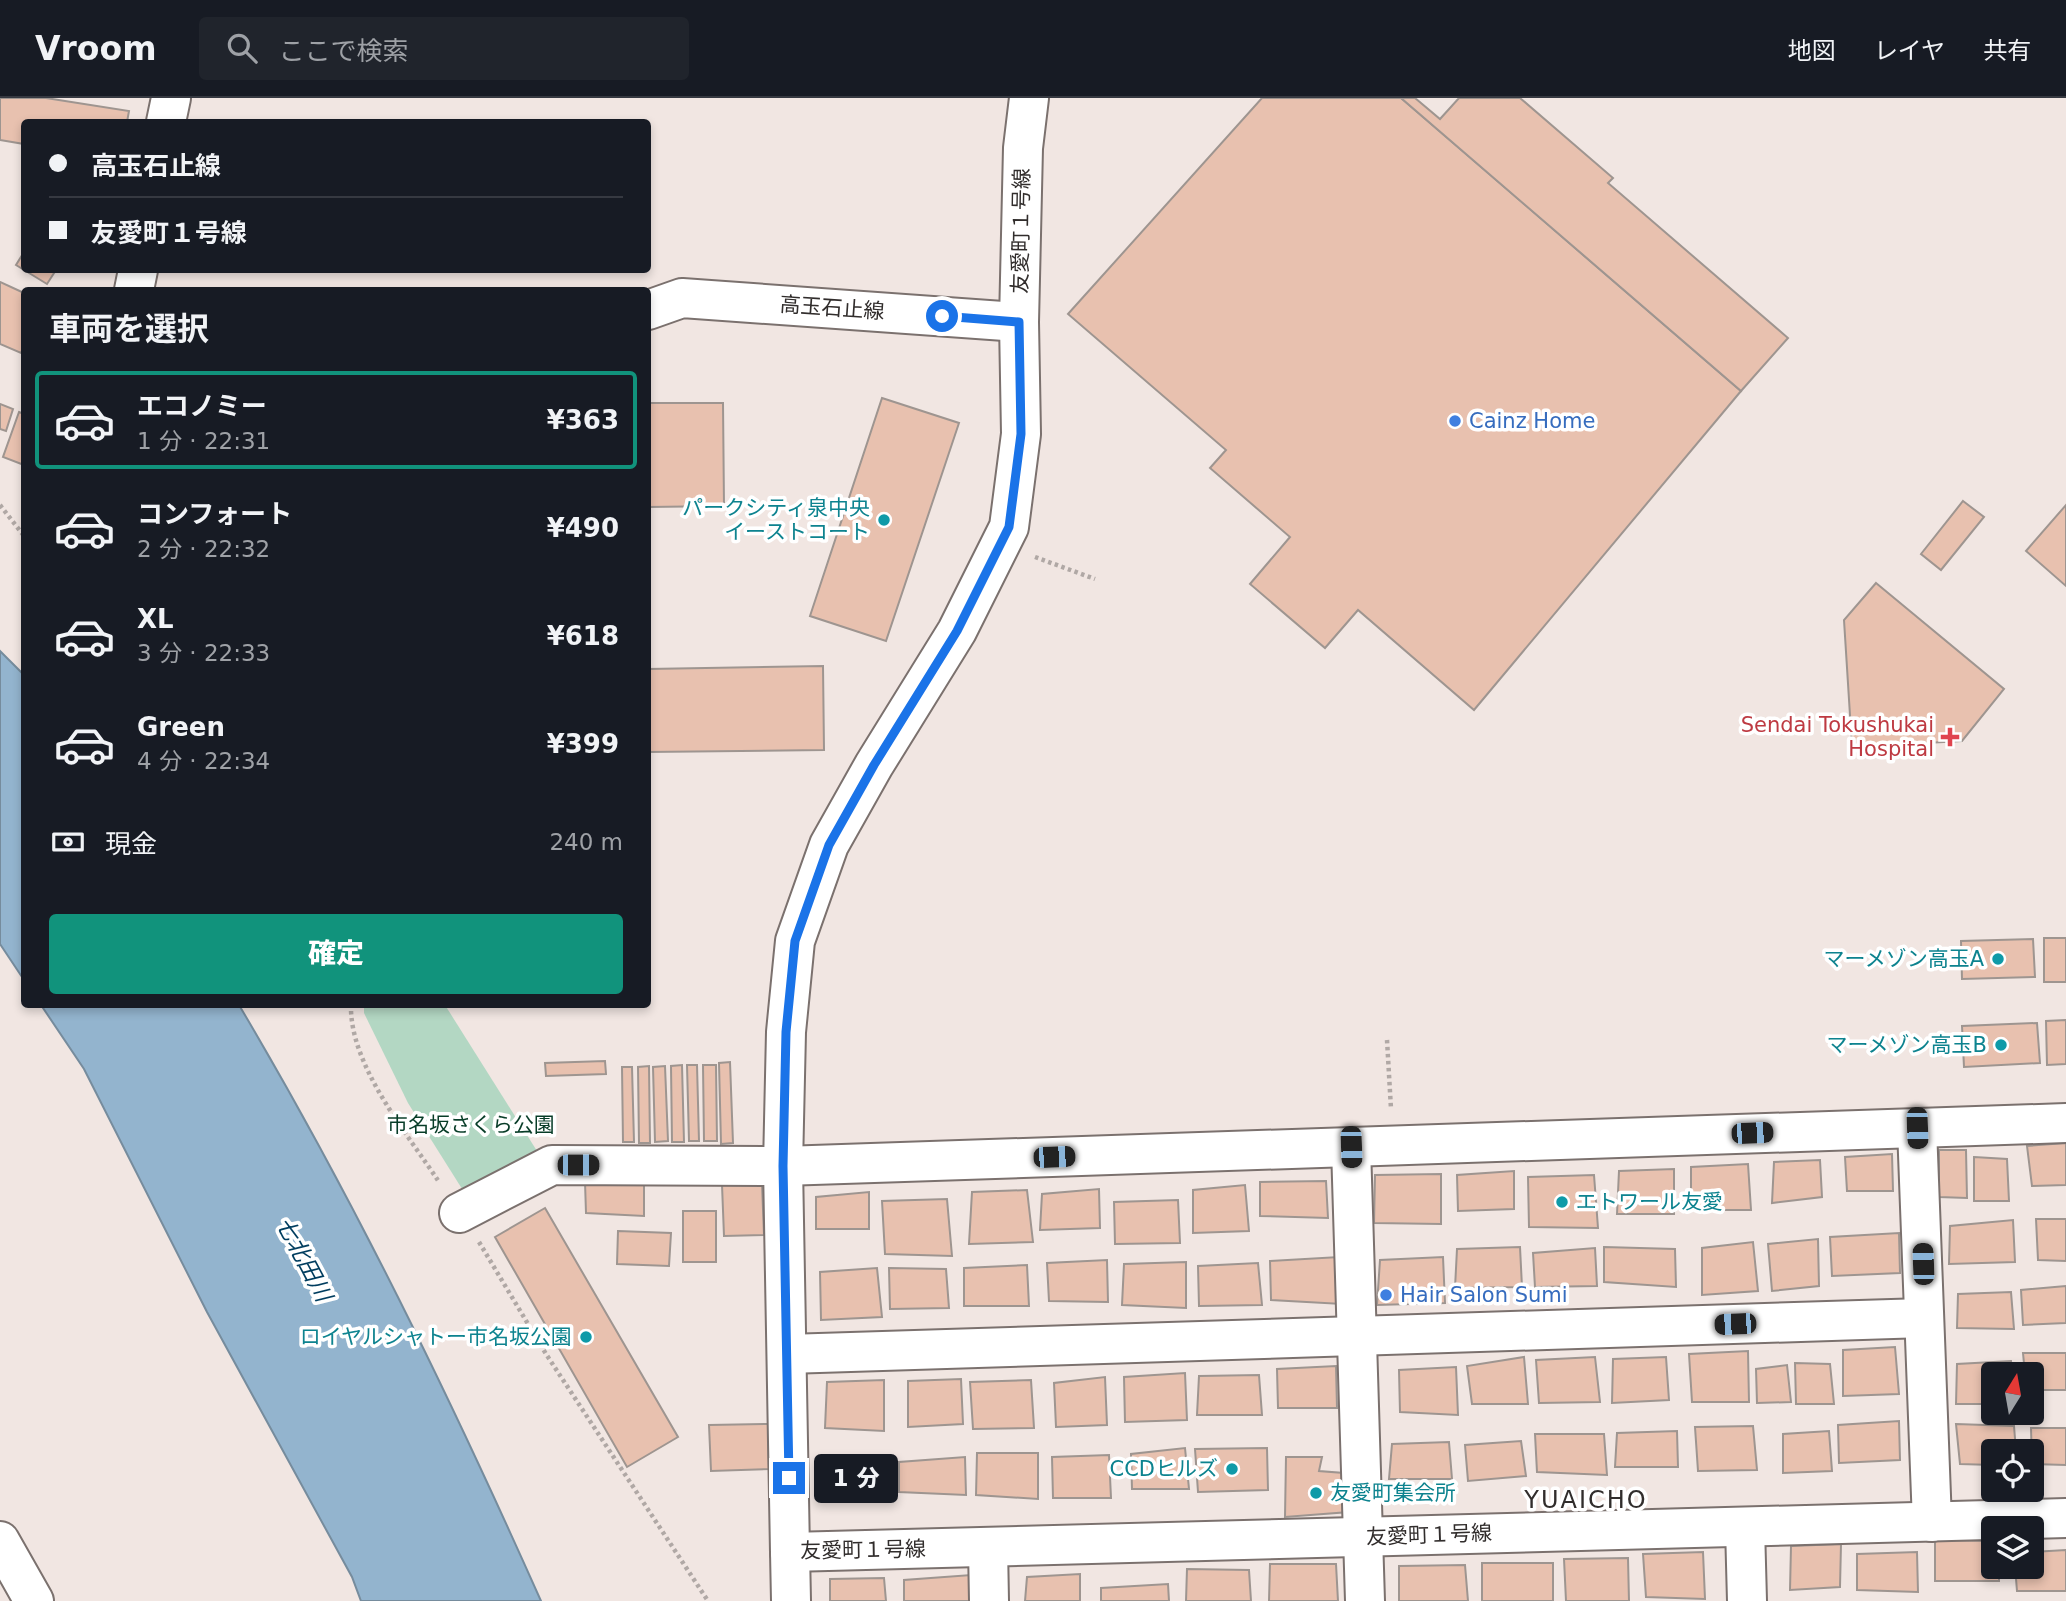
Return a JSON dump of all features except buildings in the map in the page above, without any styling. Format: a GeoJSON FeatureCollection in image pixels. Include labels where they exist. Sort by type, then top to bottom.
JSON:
{"type":"FeatureCollection","features":[{"type":"Feature","properties":{"kind":"street"},"geometry":{"type":"LineString","coordinates":[[167,119],[171,98]]}},
{"type":"Feature","properties":{"kind":"street","name":"友愛町１号線"},"geometry":{"type":"LineString","coordinates":[[1029,98],[1023,148],[1019,322],[1021,434],[1009,527],[957,631],[874,765],[829,845],[795,941],[786,1032],[783,1166],[790,1552],[2066,1518]]}},
{"type":"Feature","properties":{"kind":"street","name":"高玉石止線"},"geometry":{"type":"LineString","coordinates":[[651,309],[682,298],[1019,322]]}},
{"type":"Feature","properties":{"kind":"street"},"geometry":{"type":"LineString","coordinates":[[458,1213],[552,1165],[783,1166],[2066,1123]]}},
{"type":"Feature","properties":{"kind":"street"},"geometry":{"type":"LineString","coordinates":[[1917,1128],[1932,1522]]}},
{"type":"Feature","properties":{"kind":"street"},"geometry":{"type":"LineString","coordinates":[[1351,1147],[1365,1601]]}},
{"type":"Feature","properties":{"kind":"street"},"geometry":{"type":"LineString","coordinates":[[786,1354],[1924,1318]]}},
{"type":"Feature","properties":{"kind":"street"},"geometry":{"type":"LineString","coordinates":[[1745,1527],[1747,1601]]}},
{"type":"Feature","properties":{"kind":"street"},"geometry":{"type":"LineString","coordinates":[[0,1541],[34,1601]]}},
{"type":"Feature","properties":{"kind":"street"},"geometry":{"type":"LineString","coordinates":[[988,1547],[989,1601]]}},
{"type":"Feature","properties":{"kind":"street"},"geometry":{"type":"LineString","coordinates":[[790,1552],[791,1601]]}},
{"type":"Feature","properties":{"kind":"path"},"geometry":{"type":"LineString","coordinates":[[0,505],[21,532]]}},
{"type":"Feature","properties":{"kind":"path"},"geometry":{"type":"LineString","coordinates":[[1001,544],[1094,579]]}},
{"type":"Feature","properties":{"kind":"path"},"geometry":{"type":"LineString","coordinates":[[351,1008],[350,1017],[367,1071],[598,1435],[708,1601]]}},
{"type":"Feature","properties":{"kind":"path"},"geometry":{"type":"LineString","coordinates":[[1387,1040],[1393,1146]]}},
{"type":"Feature","properties":{"kind":"green space","name":"市名坂さくら公園"},"geometry":{"type":"Polygon","coordinates":[[[364,1008],[447,1008],[537,1151],[464,1192],[408,1103],[364,1013],[364,1008]]]}},
{"type":"Feature","properties":{"kind":"water"},"geometry":{"type":"Polygon","coordinates":[[[0,651],[21,672],[21,976],[0,944],[0,651]]]}},
{"type":"Feature","properties":{"kind":"water","name":"七北田川"},"geometry":{"type":"Polygon","coordinates":[[[43,1008],[241,1008],[321,1150],[399,1298],[541,1601],[361,1601],[352,1577],[207,1312],[84,1069],[43,1008]]]}},
{"type":"Feature","properties":{"kind":"place","name":"Cainz Home"},"geometry":{"type":"Point","coordinates":[1455,421]}},
{"type":"Feature","properties":{"kind":"place","name":"パークシティ泉中央 イーストコート"},"geometry":{"type":"Point","coordinates":[884,520]}},
{"type":"Feature","properties":{"kind":"place","name":"Sendai Tokushukai Hospital"},"geometry":{"type":"Point","coordinates":[1950,737]}},
{"type":"Feature","properties":{"kind":"place","name":"マーメゾン高玉A"},"geometry":{"type":"Point","coordinates":[1998,959]}},
{"type":"Feature","properties":{"kind":"place","name":"マーメゾン高玉B"},"geometry":{"type":"Point","coordinates":[2001,1045]}},
{"type":"Feature","properties":{"kind":"place","name":"エトワール友愛"},"geometry":{"type":"Point","coordinates":[1562,1202]}},
{"type":"Feature","properties":{"kind":"place","name":"Hair Salon Sumi"},"geometry":{"type":"Point","coordinates":[1386,1295]}},
{"type":"Feature","properties":{"kind":"place","name":"ロイヤルシャトー市名坂公園"},"geometry":{"type":"Point","coordinates":[586,1337]}},
{"type":"Feature","properties":{"kind":"place","name":"CCDヒルズ"},"geometry":{"type":"Point","coordinates":[1232,1469]}},
{"type":"Feature","properties":{"kind":"place","name":"友愛町集会所"},"geometry":{"type":"Point","coordinates":[1316,1493]}},
{"type":"Feature","properties":{"kind":"district","name":"YUAICHO"},"geometry":{"type":"Point","coordinates":[1586,1500]}},
{"type":"Feature","properties":{"kind":"route"},"geometry":{"type":"LineString","coordinates":[[789,1478],[783,1166],[786,1032],[795,941],[829,845],[874,765],[957,631],[1009,527],[1021,434],[1019,322],[942,316]]}}]}
